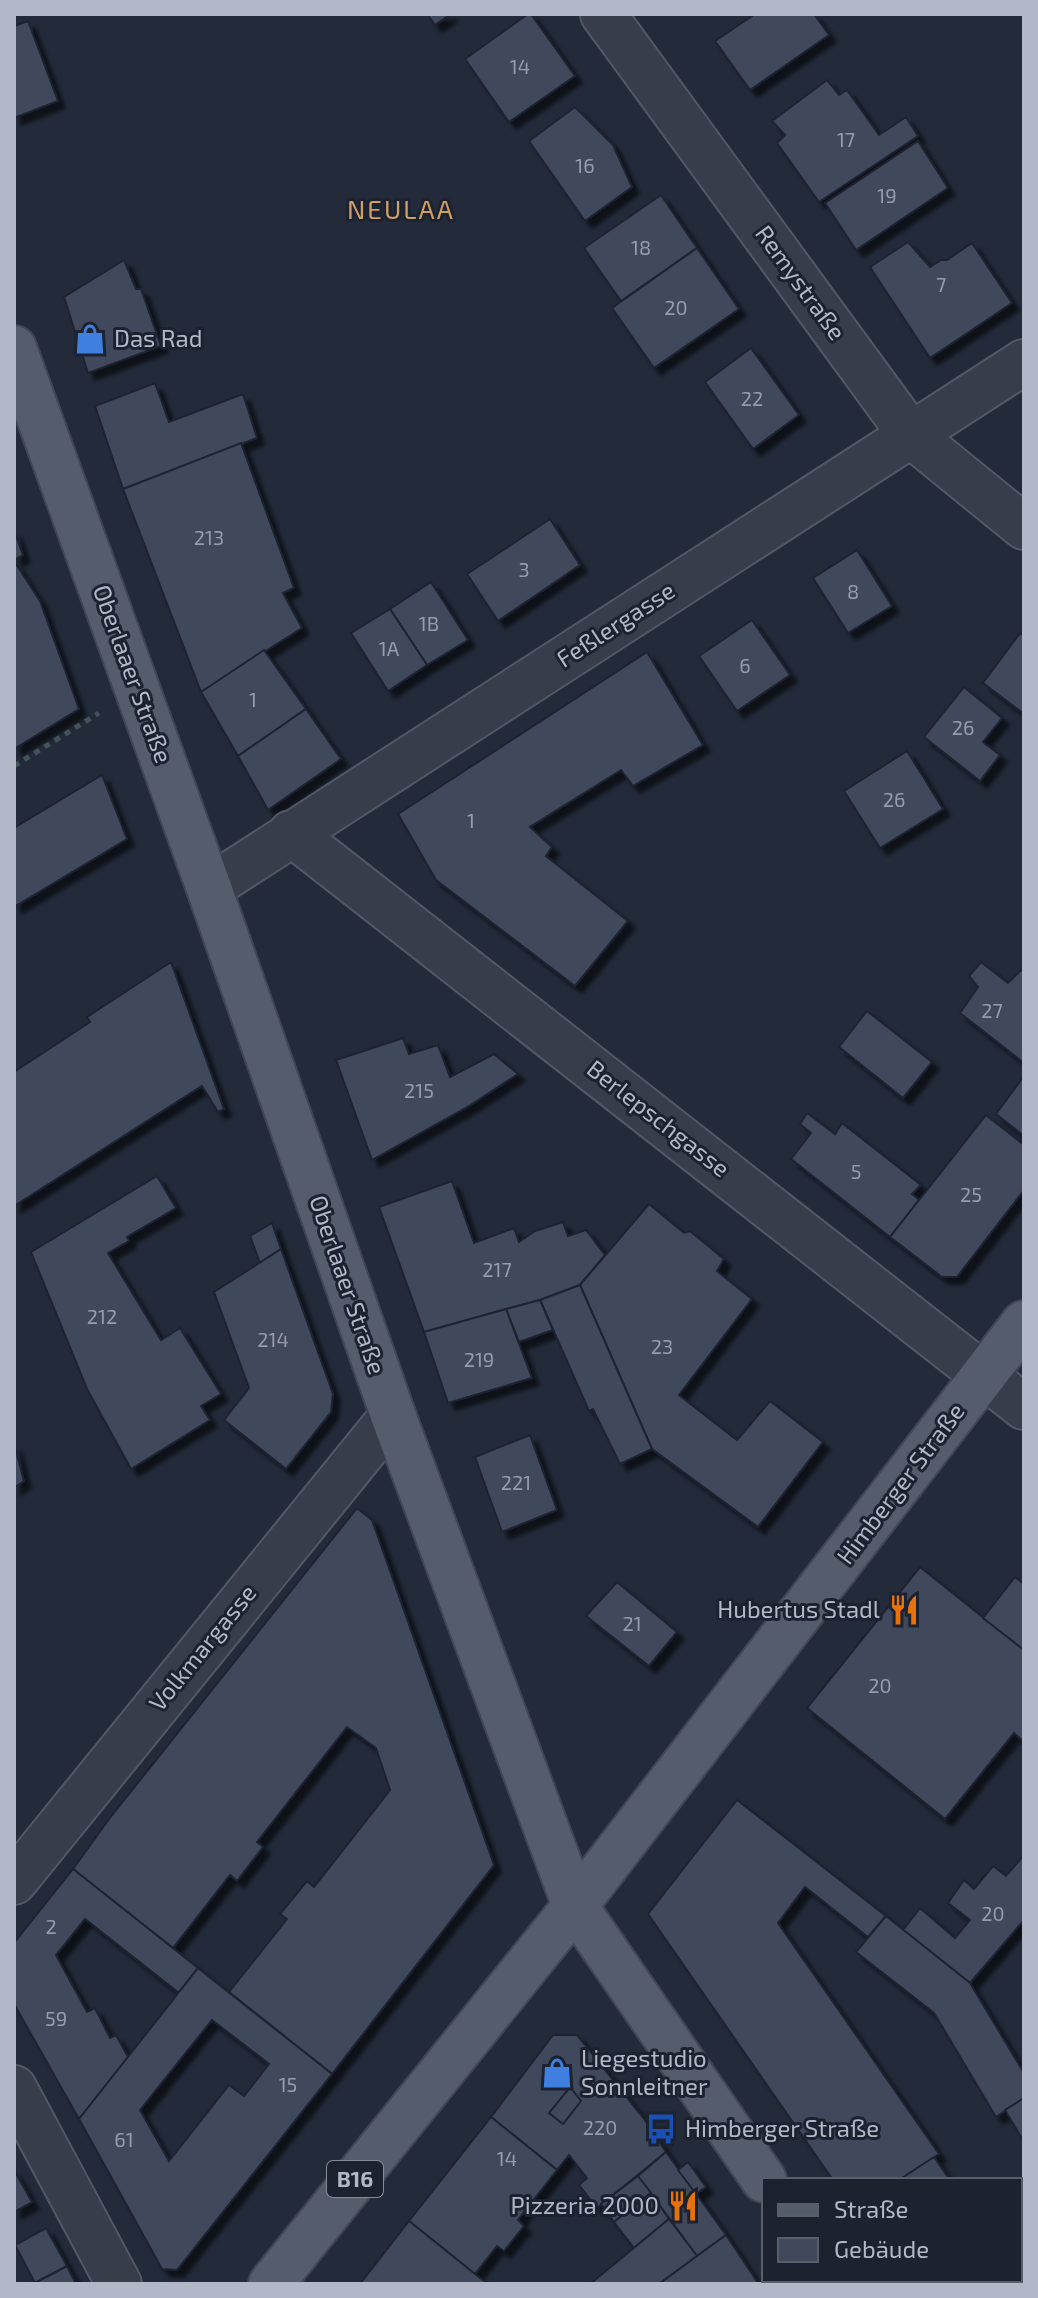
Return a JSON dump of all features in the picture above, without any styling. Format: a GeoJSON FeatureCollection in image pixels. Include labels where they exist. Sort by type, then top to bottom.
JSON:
{"type":"FeatureCollection","features":[{"type":"Feature","properties":{"kind":"main road","name":"Oberlaaer Straße"},"geometry":{"type":"LineString","coordinates":[[14,348],[209,888],[393,1415],[575,1906],[763,2178]]}},
{"type":"Feature","properties":{"kind":"main road","name":"Himberger Straße"},"geometry":{"type":"LineString","coordinates":[[271,2284],[575,1906],[1024,1323]]}},
{"type":"Feature","properties":{"kind":"street","name":"Remystraße"},"geometry":{"type":"LineString","coordinates":[[603,14],[911,435],[1024,527]]}},
{"type":"Feature","properties":{"kind":"street","name":"Feßlergasse"},"geometry":{"type":"LineString","coordinates":[[209,888],[1024,362]]}},
{"type":"Feature","properties":{"kind":"street","name":"Berlepschgasse"},"geometry":{"type":"LineString","coordinates":[[291,833],[1024,1407]]}},
{"type":"Feature","properties":{"kind":"street","name":"Volkmargasse"},"geometry":{"type":"LineString","coordinates":[[14,1882],[393,1415]]}},
{"type":"Feature","properties":{"kind":"street"},"geometry":{"type":"LineString","coordinates":[[14,2088],[119,2284]]}},
{"type":"Feature","properties":{"kind":"path"},"geometry":{"type":"LineString","coordinates":[[14,766],[137,689]]}},
{"type":"Feature","properties":{"kind":"building"},"geometry":{"type":"Polygon","coordinates":[[[427,14],[451,14],[435,25],[427,14]]]}},
{"type":"Feature","properties":{"kind":"building"},"geometry":{"type":"Polygon","coordinates":[[[528,14],[575,76],[509,122],[465,59],[528,14]]]}},
{"type":"Feature","properties":{"kind":"building"},"geometry":{"type":"Polygon","coordinates":[[[755,14],[814,14],[829,35],[750,90],[715,41],[755,14]]]}},
{"type":"Feature","properties":{"kind":"building"},"geometry":{"type":"Polygon","coordinates":[[[28,21],[58,101],[14,118],[14,26],[28,21]]]}},
{"type":"Feature","properties":{"kind":"building"},"geometry":{"type":"Polygon","coordinates":[[[827,80],[839,95],[847,90],[879,135],[906,117],[918,136],[819,202],[777,143],[785,135],[772,121],[827,80]]]}},
{"type":"Feature","properties":{"kind":"building"},"geometry":{"type":"Polygon","coordinates":[[[575,107],[613,145],[632,187],[585,221],[529,141],[575,107]]]}},
{"type":"Feature","properties":{"kind":"building"},"geometry":{"type":"Polygon","coordinates":[[[918,141],[948,188],[856,250],[825,203],[918,141]]]}},
{"type":"Feature","properties":{"kind":"building"},"geometry":{"type":"Polygon","coordinates":[[[661,195],[697,248],[621,301],[584,248],[661,195]]]}},
{"type":"Feature","properties":{"kind":"building"},"geometry":{"type":"Polygon","coordinates":[[[908,242],[930,267],[972,243],[1012,303],[930,358],[870,267],[908,242]]]}},
{"type":"Feature","properties":{"kind":"building"},"geometry":{"type":"Polygon","coordinates":[[[697,248],[739,309],[654,368],[612,308],[697,248]]]}},
{"type":"Feature","properties":{"kind":"building"},"geometry":{"type":"Polygon","coordinates":[[[124,260],[136,289],[141,289],[161,346],[88,373],[64,297],[124,260]]]}},
{"type":"Feature","properties":{"kind":"building"},"geometry":{"type":"Polygon","coordinates":[[[751,348],[799,415],[753,449],[705,382],[751,348]]]}},
{"type":"Feature","properties":{"kind":"building"},"geometry":{"type":"Polygon","coordinates":[[[155,383],[169,422],[243,394],[257,438],[123,489],[95,406],[155,383]]]}},
{"type":"Feature","properties":{"kind":"building"},"geometry":{"type":"Polygon","coordinates":[[[241,443],[294,588],[283,593],[302,628],[201,692],[123,489],[241,443]]]}},
{"type":"Feature","properties":{"kind":"building"},"geometry":{"type":"Polygon","coordinates":[[[550,519],[580,565],[498,621],[467,574],[550,519]]]}},
{"type":"Feature","properties":{"kind":"building"},"geometry":{"type":"Polygon","coordinates":[[[14,530],[23,555],[14,560],[14,530]]]}},
{"type":"Feature","properties":{"kind":"building"},"geometry":{"type":"Polygon","coordinates":[[[857,550],[892,606],[848,633],[813,578],[857,550]]]}},
{"type":"Feature","properties":{"kind":"building"},"geometry":{"type":"Polygon","coordinates":[[[14,565],[40,601],[79,709],[14,749],[14,565]]]}},
{"type":"Feature","properties":{"kind":"building"},"geometry":{"type":"Polygon","coordinates":[[[431,582],[468,640],[427,665],[390,609],[431,582]]]}},
{"type":"Feature","properties":{"kind":"building"},"geometry":{"type":"Polygon","coordinates":[[[390,609],[427,665],[388,691],[351,633],[390,609]]]}},
{"type":"Feature","properties":{"kind":"building"},"geometry":{"type":"Polygon","coordinates":[[[752,620],[790,675],[737,711],[699,656],[752,620]]]}},
{"type":"Feature","properties":{"kind":"building"},"geometry":{"type":"Polygon","coordinates":[[[1020,633],[1024,636],[1024,714],[983,683],[1020,633]]]}},
{"type":"Feature","properties":{"kind":"building"},"geometry":{"type":"Polygon","coordinates":[[[264,650],[306,709],[238,756],[201,692],[264,650]]]}},
{"type":"Feature","properties":{"kind":"building"},"geometry":{"type":"Polygon","coordinates":[[[647,652],[703,745],[633,786],[621,770],[530,827],[552,847],[546,856],[628,921],[575,986],[436,880],[398,814],[647,652]]]}},
{"type":"Feature","properties":{"kind":"building"},"geometry":{"type":"Polygon","coordinates":[[[964,687],[1002,718],[983,742],[1000,755],[980,781],[924,737],[964,687]]]}},
{"type":"Feature","properties":{"kind":"building"},"geometry":{"type":"Polygon","coordinates":[[[306,709],[341,759],[268,810],[238,756],[306,709]]]}},
{"type":"Feature","properties":{"kind":"building"},"geometry":{"type":"Polygon","coordinates":[[[907,751],[943,809],[880,848],[844,791],[907,751]]]}},
{"type":"Feature","properties":{"kind":"building"},"geometry":{"type":"Polygon","coordinates":[[[102,775],[127,839],[14,907],[14,828],[102,775]]]}},
{"type":"Feature","properties":{"kind":"building"},"geometry":{"type":"Polygon","coordinates":[[[171,962],[224,1109],[218,1112],[202,1086],[14,1206],[14,1072],[90,1022],[87,1017],[171,962]]]}},
{"type":"Feature","properties":{"kind":"building"},"geometry":{"type":"Polygon","coordinates":[[[981,962],[1008,983],[1021,970],[1024,972],[1024,1063],[960,1013],[978,987],[969,976],[981,962]]]}},
{"type":"Feature","properties":{"kind":"building"},"geometry":{"type":"Polygon","coordinates":[[[867,1011],[932,1062],[903,1098],[839,1047],[867,1011]]]}},
{"type":"Feature","properties":{"kind":"building"},"geometry":{"type":"Polygon","coordinates":[[[403,1038],[409,1054],[438,1045],[450,1077],[494,1054],[518,1074],[469,1106],[372,1160],[336,1060],[403,1038]]]}},
{"type":"Feature","properties":{"kind":"building"},"geometry":{"type":"Polygon","coordinates":[[[1024,1076],[1024,1136],[996,1114],[1024,1076]]]}},
{"type":"Feature","properties":{"kind":"building"},"geometry":{"type":"Polygon","coordinates":[[[807,1113],[835,1134],[842,1123],[921,1185],[912,1194],[919,1200],[890,1237],[791,1159],[811,1133],[800,1124],[807,1113]]]}},
{"type":"Feature","properties":{"kind":"building"},"geometry":{"type":"Polygon","coordinates":[[[986,1115],[1024,1145],[1024,1190],[957,1277],[942,1277],[890,1237],[986,1115]]]}},
{"type":"Feature","properties":{"kind":"building"},"geometry":{"type":"Polygon","coordinates":[[[157,1176],[176,1208],[127,1237],[129,1241],[108,1253],[161,1340],[180,1328],[221,1394],[201,1406],[210,1420],[131,1469],[87,1389],[31,1252],[157,1176]]]}},
{"type":"Feature","properties":{"kind":"building"},"geometry":{"type":"Polygon","coordinates":[[[452,1181],[474,1243],[514,1228],[519,1242],[535,1231],[563,1222],[568,1236],[586,1230],[605,1255],[580,1285],[540,1300],[424,1332],[379,1207],[452,1181]]]}},
{"type":"Feature","properties":{"kind":"building"},"geometry":{"type":"Polygon","coordinates":[[[649,1204],[684,1233],[690,1231],[724,1259],[717,1271],[752,1299],[679,1395],[737,1440],[770,1401],[823,1442],[758,1527],[652,1449],[580,1285],[649,1204]]]}},
{"type":"Feature","properties":{"kind":"building"},"geometry":{"type":"Polygon","coordinates":[[[272,1223],[281,1249],[260,1263],[250,1236],[272,1223]]]}},
{"type":"Feature","properties":{"kind":"building"},"geometry":{"type":"Polygon","coordinates":[[[281,1249],[333,1394],[331,1412],[286,1469],[224,1420],[249,1388],[214,1292],[281,1249]]]}},
{"type":"Feature","properties":{"kind":"building"},"geometry":{"type":"Polygon","coordinates":[[[580,1285],[652,1449],[620,1464],[593,1409],[589,1411],[540,1300],[580,1285]]]}},
{"type":"Feature","properties":{"kind":"building"},"geometry":{"type":"Polygon","coordinates":[[[540,1300],[553,1330],[519,1342],[506,1309],[540,1300]]]}},
{"type":"Feature","properties":{"kind":"building"},"geometry":{"type":"Polygon","coordinates":[[[506,1309],[532,1378],[448,1403],[424,1332],[506,1309]]]}},
{"type":"Feature","properties":{"kind":"building"},"geometry":{"type":"Polygon","coordinates":[[[530,1435],[557,1510],[502,1532],[475,1457],[530,1435]]]}},
{"type":"Feature","properties":{"kind":"building"},"geometry":{"type":"Polygon","coordinates":[[[14,1443],[24,1481],[14,1488],[14,1443]]]}},
{"type":"Feature","properties":{"kind":"building"},"geometry":{"type":"Polygon","coordinates":[[[357,1508],[372,1520],[494,1865],[332,2074],[229,1992],[287,1919],[280,1914],[307,1881],[314,1887],[390,1790],[376,1748],[347,1727],[257,1842],[263,1847],[237,1881],[230,1875],[173,1948],[73,1869],[109,1819],[357,1508]]]}},
{"type":"Feature","properties":{"kind":"building"},"geometry":{"type":"Polygon","coordinates":[[[920,1567],[1024,1650],[1024,1742],[1014,1733],[945,1819],[807,1708],[920,1567]]]}},
{"type":"Feature","properties":{"kind":"building"},"geometry":{"type":"Polygon","coordinates":[[[1015,1577],[1024,1584],[1024,1650],[983,1618],[1015,1577]]]}},
{"type":"Feature","properties":{"kind":"building"},"geometry":{"type":"Polygon","coordinates":[[[617,1582],[677,1632],[649,1666],[586,1616],[617,1582]]]}},
{"type":"Feature","properties":{"kind":"building"},"geometry":{"type":"Polygon","coordinates":[[[737,1800],[886,1916],[868,1937],[805,1887],[778,1923],[939,2154],[902,2178],[832,2178],[648,1914],[737,1800]]]}},
{"type":"Feature","properties":{"kind":"building"},"geometry":{"type":"Polygon","coordinates":[[[1024,1855],[1024,1920],[970,1983],[903,1930],[920,1908],[955,1938],[970,1920],[948,1903],[964,1880],[974,1889],[993,1866],[1006,1876],[1024,1855]]]}},
{"type":"Feature","properties":{"kind":"building"},"geometry":{"type":"Polygon","coordinates":[[[73,1869],[198,1968],[179,1993],[85,1919],[56,1955],[87,2012],[95,2008],[110,2038],[116,2035],[128,2057],[79,2119],[14,2004],[14,1943],[73,1869]]]}},
{"type":"Feature","properties":{"kind":"building"},"geometry":{"type":"Polygon","coordinates":[[[886,1916],[970,1983],[1024,2073],[1024,2098],[996,2117],[934,2013],[856,1952],[886,1916]]]}},
{"type":"Feature","properties":{"kind":"building"},"geometry":{"type":"Polygon","coordinates":[[[198,1968],[332,2074],[177,2270],[162,2269],[79,2119],[198,1968]],[[212,2020],[140,2110],[169,2161],[229,2085],[244,2096],[269,2064],[212,2020]]]}},
{"type":"Feature","properties":{"kind":"building"},"geometry":{"type":"Polygon","coordinates":[[[553,2035],[577,2035],[644,2119],[666,2152],[597,2208],[579,2185],[587,2178],[569,2155],[557,2170],[491,2117],[553,2035]]]}},
{"type":"Feature","properties":{"kind":"building"},"geometry":{"type":"Polygon","coordinates":[[[570,2087],[581,2101],[563,2124],[549,2113],[570,2087]]]}},
{"type":"Feature","properties":{"kind":"building"},"geometry":{"type":"Polygon","coordinates":[[[1024,2098],[1024,2142],[1005,2110],[1024,2098]]]}},
{"type":"Feature","properties":{"kind":"building"},"geometry":{"type":"Polygon","coordinates":[[[491,2117],[557,2170],[518,2220],[524,2226],[504,2251],[497,2246],[475,2274],[409,2221],[491,2117]]]}},
{"type":"Feature","properties":{"kind":"building","name":"Pizzeria 2000"},"geometry":{"type":"Polygon","coordinates":[[[666,2152],[726,2235],[697,2256],[638,2176],[666,2152]]]}},
{"type":"Feature","properties":{"kind":"building"},"geometry":{"type":"Polygon","coordinates":[[[934,2157],[949,2178],[902,2178],[934,2157]]]}},
{"type":"Feature","properties":{"kind":"building"},"geometry":{"type":"Polygon","coordinates":[[[688,2162],[706,2187],[696,2194],[678,2170],[688,2162]]]}},
{"type":"Feature","properties":{"kind":"building"},"geometry":{"type":"Polygon","coordinates":[[[14,2170],[32,2202],[14,2212],[14,2170]]]}},
{"type":"Feature","properties":{"kind":"building"},"geometry":{"type":"Polygon","coordinates":[[[638,2176],[651,2193],[614,2222],[601,2204],[638,2176]]]}},
{"type":"Feature","properties":{"kind":"building"},"geometry":{"type":"Polygon","coordinates":[[[651,2193],[669,2219],[634,2248],[614,2222],[651,2193]]]}},
{"type":"Feature","properties":{"kind":"building"},"geometry":{"type":"Polygon","coordinates":[[[669,2219],[697,2256],[659,2284],[590,2284],[669,2219]]]}},
{"type":"Feature","properties":{"kind":"building"},"geometry":{"type":"Polygon","coordinates":[[[409,2221],[475,2274],[488,2284],[360,2284],[409,2221]]]}},
{"type":"Feature","properties":{"kind":"building"},"geometry":{"type":"Polygon","coordinates":[[[46,2228],[67,2266],[35,2283],[15,2245],[46,2228]]]}},
{"type":"Feature","properties":{"kind":"building"},"geometry":{"type":"Polygon","coordinates":[[[726,2235],[758,2283],[659,2284],[697,2256],[726,2235]]]}},
{"type":"Feature","properties":{"kind":"building"},"geometry":{"type":"Polygon","coordinates":[[[67,2266],[76,2284],[33,2284],[35,2283],[67,2266]]]}},
{"type":"Feature","properties":{"kind":"building"},"geometry":{"type":"Polygon","coordinates":[[[908,2282],[948,2282],[945,2284],[908,2282]]]}},
{"type":"Feature","properties":{"kind":"place","name":"Das Rad"},"geometry":{"type":"Point","coordinates":[90,339]}},
{"type":"Feature","properties":{"kind":"place","name":"Hubertus Stadl"},"geometry":{"type":"Point","coordinates":[904,1610]}},
{"type":"Feature","properties":{"kind":"place","name":"Liegestudio Sonnleitner"},"geometry":{"type":"Point","coordinates":[557,2073]}},
{"type":"Feature","properties":{"kind":"place","name":"Himberger Straße"},"geometry":{"type":"Point","coordinates":[661,2129]}},
{"type":"Feature","properties":{"kind":"place","name":"Pizzeria 2000"},"geometry":{"type":"Point","coordinates":[683,2206]}},
{"type":"Feature","properties":{"kind":"district","name":"NEULAA"},"geometry":{"type":"Point","coordinates":[401,210]}}]}
